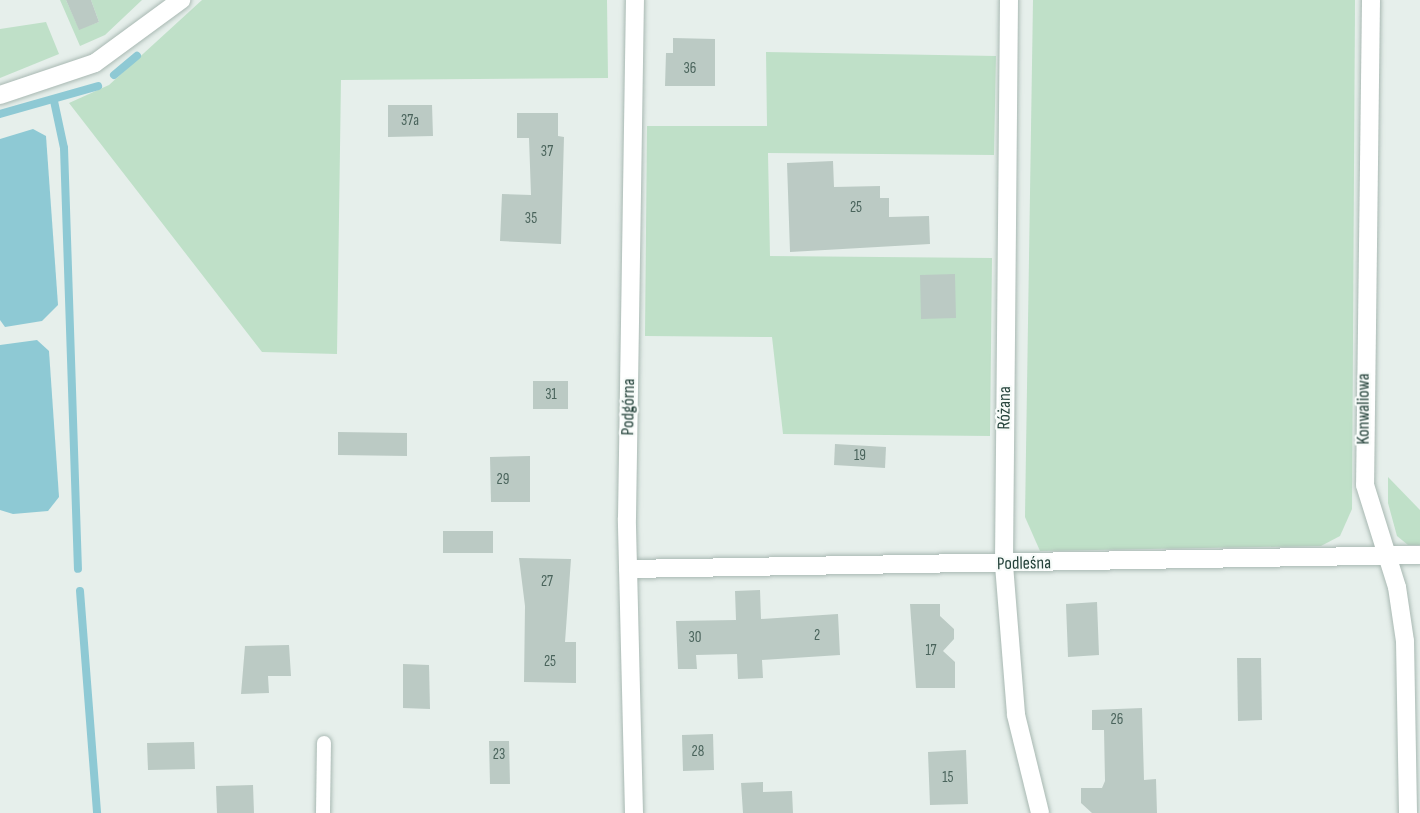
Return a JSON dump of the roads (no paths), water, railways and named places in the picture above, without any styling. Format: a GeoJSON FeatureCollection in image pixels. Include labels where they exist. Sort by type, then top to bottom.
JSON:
{"type":"FeatureCollection","features":[{"type":"Feature","properties":{"kind":"street"},"geometry":{"type":"LineString","coordinates":[[0,95],[95,63],[181,0]]}},
{"type":"Feature","properties":{"kind":"street","name":"Podgórna"},"geometry":{"type":"LineString","coordinates":[[634,813],[628,569],[635,0]]}},
{"type":"Feature","properties":{"kind":"street","name":"Różana"},"geometry":{"type":"LineString","coordinates":[[1009,0],[1004,565],[1016,715],[1040,813]]}},
{"type":"Feature","properties":{"kind":"street","name":"Konwaliowa"},"geometry":{"type":"LineString","coordinates":[[1371,0],[1365,485],[1387,556],[1405,641],[1408,813]]}},
{"type":"Feature","properties":{"kind":"street","name":"Podleśna"},"geometry":{"type":"LineString","coordinates":[[628,569],[1004,565],[1420,555]]}},
{"type":"Feature","properties":{"kind":"lane"},"geometry":{"type":"LineString","coordinates":[[322,813],[324,743]]}},
{"type":"Feature","properties":{"kind":"water"},"geometry":{"type":"Polygon","coordinates":[[[33,129],[46,136],[58,305],[42,321],[5,327],[0,320],[0,139],[33,129]]]}},
{"type":"Feature","properties":{"kind":"water"},"geometry":{"type":"Polygon","coordinates":[[[37,340],[49,351],[59,497],[48,511],[13,514],[0,510],[0,345],[37,340]]]}},
{"type":"Feature","properties":{"kind":"waterway"},"geometry":{"type":"LineString","coordinates":[[114,75],[137,56]]}},
{"type":"Feature","properties":{"kind":"waterway"},"geometry":{"type":"LineString","coordinates":[[0,114],[98,86]]}},
{"type":"Feature","properties":{"kind":"waterway"},"geometry":{"type":"LineString","coordinates":[[54,101],[64,148],[78,569]]}},
{"type":"Feature","properties":{"kind":"waterway"},"geometry":{"type":"LineString","coordinates":[[80,591],[97,813]]}}]}
